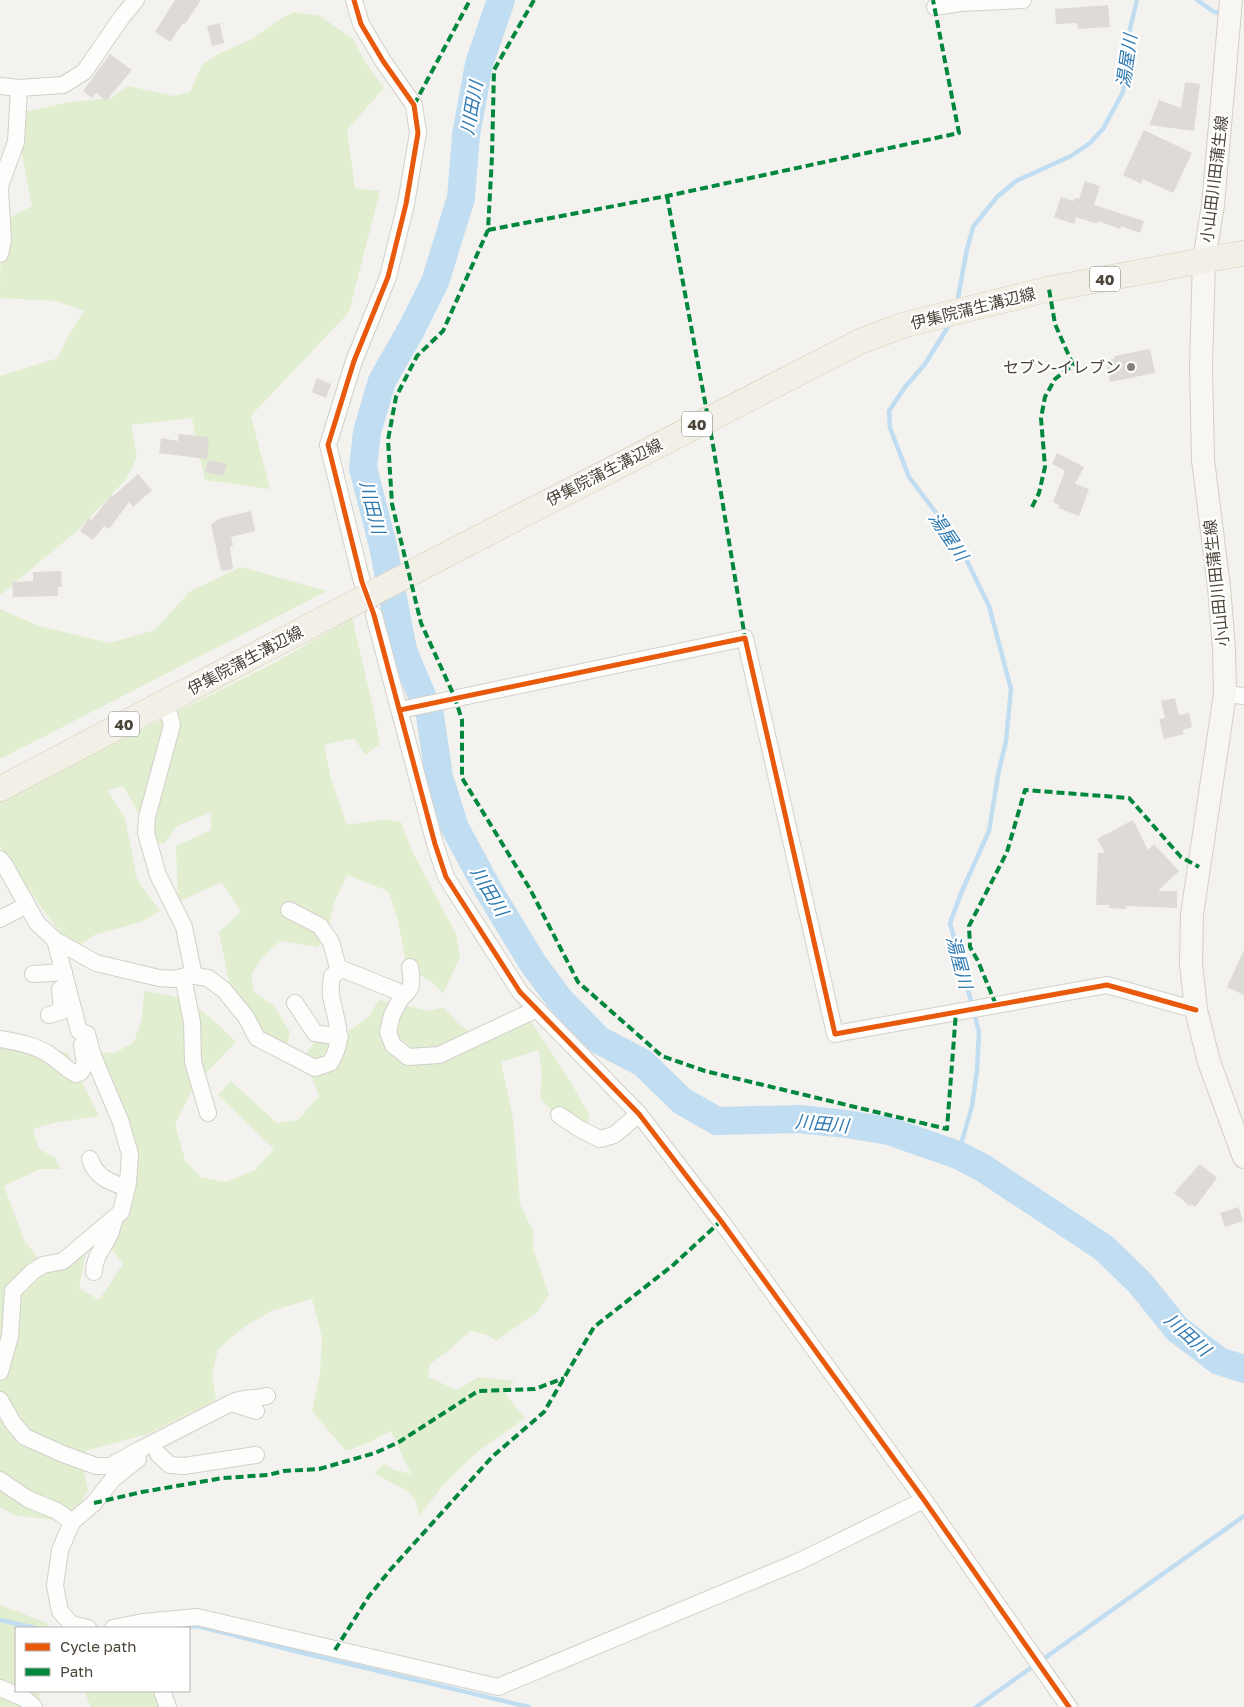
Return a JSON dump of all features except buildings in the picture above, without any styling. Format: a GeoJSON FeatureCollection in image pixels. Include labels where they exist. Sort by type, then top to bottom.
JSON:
{"type":"FeatureCollection","features":[{"type":"Feature","properties":{"kind":"main road","name":"小山田川田蒲生線"},"geometry":{"type":"LineString","coordinates":[[1231,0],[1213,205],[1204,260],[1201,366],[1203,460],[1219,587],[1224,649],[1234,695],[1192,914],[1191,964],[1196,1010],[1209,1062],[1244,1157]]}},
{"type":"Feature","properties":{"kind":"main road","name":"伊集院蒲生溝辺線"},"geometry":{"type":"LineString","coordinates":[[0,789],[861,340],[944,314],[1049,289],[1244,253]]}},
{"type":"Feature","properties":{"kind":"street"},"geometry":{"type":"LineString","coordinates":[[0,86],[19,88],[63,85],[84,72],[136,0]]}},
{"type":"Feature","properties":{"kind":"street"},"geometry":{"type":"LineString","coordinates":[[354,0],[361,24],[383,61],[414,105],[418,133],[406,204],[388,277],[354,361],[328,445],[362,582]]}},
{"type":"Feature","properties":{"kind":"street"},"geometry":{"type":"LineString","coordinates":[[935,7],[1023,0]]}},
{"type":"Feature","properties":{"kind":"street"},"geometry":{"type":"LineString","coordinates":[[0,186],[16,142],[19,88]]}},
{"type":"Feature","properties":{"kind":"street"},"geometry":{"type":"LineString","coordinates":[[0,191],[3,240],[0,254]]}},
{"type":"Feature","properties":{"kind":"street"},"geometry":{"type":"LineString","coordinates":[[374,615],[435,844],[446,877],[520,992],[639,1114],[726,1229],[924,1500],[1069,1707]]}},
{"type":"Feature","properties":{"kind":"street"},"geometry":{"type":"LineString","coordinates":[[400,710],[745,638],[835,1034],[1107,985],[1196,1010]]}},
{"type":"Feature","properties":{"kind":"street"},"geometry":{"type":"LineString","coordinates":[[166,702],[172,725],[147,817],[146,833],[158,875],[184,927],[192,1022],[193,1062],[208,1113]]}},
{"type":"Feature","properties":{"kind":"street"},"geometry":{"type":"LineString","coordinates":[[2,862],[37,923],[55,940],[96,963],[158,978],[175,979],[188,976],[208,978],[224,990],[246,1017],[257,1038],[314,1068],[330,1064],[337,1053],[340,1037],[331,993],[332,976],[342,970],[397,991],[401,998]]}},
{"type":"Feature","properties":{"kind":"street"},"geometry":{"type":"LineString","coordinates":[[0,919],[27,905]]}},
{"type":"Feature","properties":{"kind":"street"},"geometry":{"type":"LineString","coordinates":[[289,910],[320,926],[331,942],[339,971]]}},
{"type":"Feature","properties":{"kind":"street"},"geometry":{"type":"LineString","coordinates":[[48,1015],[62,1011],[61,972],[55,940]]}},
{"type":"Feature","properties":{"kind":"street"},"geometry":{"type":"LineString","coordinates":[[410,966],[412,982],[409,992],[401,998],[392,1016],[388,1032],[392,1046],[408,1057],[439,1055],[537,1009]]}},
{"type":"Feature","properties":{"kind":"street"},"geometry":{"type":"LineString","coordinates":[[33,974],[61,972]]}},
{"type":"Feature","properties":{"kind":"street"},"geometry":{"type":"LineString","coordinates":[[0,1372],[10,1336],[13,1290],[32,1272],[43,1265],[63,1261],[121,1212],[127,1188],[130,1154],[120,1120],[83,1032],[61,972]]}},
{"type":"Feature","properties":{"kind":"street"},"geometry":{"type":"LineString","coordinates":[[295,1003],[315,1033],[340,1037]]}},
{"type":"Feature","properties":{"kind":"street"},"geometry":{"type":"LineString","coordinates":[[0,1039],[34,1047],[51,1055],[69,1071],[76,1074],[81,1072],[85,1064],[83,1032]]}},
{"type":"Feature","properties":{"kind":"street"},"geometry":{"type":"LineString","coordinates":[[83,1032],[102,1047]]}},
{"type":"Feature","properties":{"kind":"street"},"geometry":{"type":"LineString","coordinates":[[559,1115],[600,1139],[614,1135],[639,1114]]}},
{"type":"Feature","properties":{"kind":"street"},"geometry":{"type":"LineString","coordinates":[[90,1159],[94,1169],[104,1180],[127,1188]]}},
{"type":"Feature","properties":{"kind":"street"},"geometry":{"type":"LineString","coordinates":[[94,1272],[94,1264],[110,1235],[115,1217]]}},
{"type":"Feature","properties":{"kind":"street"},"geometry":{"type":"LineString","coordinates":[[0,1400],[13,1423],[24,1436],[63,1454],[96,1466],[110,1466],[137,1455],[242,1398],[267,1396]]}},
{"type":"Feature","properties":{"kind":"street"},"geometry":{"type":"LineString","coordinates":[[231,1403],[256,1411]]}},
{"type":"Feature","properties":{"kind":"street"},"geometry":{"type":"LineString","coordinates":[[84,1627],[71,1624],[60,1611],[55,1586],[60,1550],[72,1522],[94,1503],[113,1479],[137,1455],[164,1453],[184,1456]]}},
{"type":"Feature","properties":{"kind":"street"},"geometry":{"type":"LineString","coordinates":[[158,1454],[170,1466],[226,1461],[256,1455]]}},
{"type":"Feature","properties":{"kind":"street"},"geometry":{"type":"LineString","coordinates":[[0,1480],[28,1499],[57,1510],[72,1522]]}},
{"type":"Feature","properties":{"kind":"street"},"geometry":{"type":"LineString","coordinates":[[117,1627],[143,1622],[197,1618],[498,1687],[800,1561],[924,1500]]}},
{"type":"Feature","properties":{"kind":"street"},"geometry":{"type":"LineString","coordinates":[[0,1688],[24,1698],[34,1707]]}},
{"type":"Feature","properties":{"kind":"street"},"geometry":{"type":"LineString","coordinates":[[162,1692],[168,1707]]}},
{"type":"Feature","properties":{"kind":"green space"},"geometry":{"type":"Polygon","coordinates":[[[294,12],[320,16],[352,38],[368,66],[384,88],[347,130],[355,188],[380,191],[349,312],[251,416],[270,489],[205,480],[192,418],[131,425],[137,456],[127,478],[78,530],[0,595],[0,376],[58,358],[68,336],[84,311],[56,301],[0,298],[1,223],[32,206],[20,145],[19,113],[71,102],[111,98],[128,86],[174,96],[190,92],[202,65],[218,54],[250,40],[294,12]]]}},
{"type":"Feature","properties":{"kind":"green space"},"geometry":{"type":"Polygon","coordinates":[[[241,567],[327,591],[0,759],[0,609],[39,626],[110,643],[155,630],[189,592],[241,567]]]}},
{"type":"Feature","properties":{"kind":"green space"},"geometry":{"type":"Polygon","coordinates":[[[352,618],[380,744],[365,755],[354,738],[324,745],[331,779],[347,825],[385,819],[401,822],[412,851],[456,934],[460,957],[443,994],[431,981],[407,969],[398,920],[388,891],[347,875],[334,903],[329,926],[318,947],[280,941],[262,958],[251,975],[254,992],[274,1006],[290,1032],[285,1054],[244,1023],[222,1001],[232,997],[219,932],[241,912],[222,882],[178,902],[176,846],[211,830],[211,812],[177,826],[164,844],[142,839],[138,812],[123,786],[107,790],[125,818],[137,879],[160,911],[141,922],[94,935],[73,950],[36,900],[0,846],[0,799],[50,776],[276,662],[352,618]]]}},
{"type":"Feature","properties":{"kind":"green space"},"geometry":{"type":"Polygon","coordinates":[[[144,991],[172,996],[192,1004],[236,1042],[205,1074],[191,1092],[175,1124],[185,1160],[200,1177],[226,1182],[255,1170],[274,1149],[218,1095],[231,1081],[277,1123],[298,1120],[319,1096],[304,1057],[320,1034],[348,1032],[368,1017],[379,1000],[431,1011],[443,1007],[468,1031],[499,1022],[521,1006],[589,1114],[587,1137],[564,1124],[540,1098],[542,1077],[539,1050],[501,1062],[513,1118],[520,1204],[533,1231],[533,1248],[549,1295],[536,1313],[496,1341],[487,1335],[470,1331],[430,1364],[428,1377],[457,1390],[479,1377],[514,1381],[505,1394],[525,1418],[476,1453],[444,1484],[419,1516],[416,1501],[409,1492],[374,1473],[384,1464],[394,1470],[411,1474],[391,1431],[370,1442],[346,1451],[312,1411],[320,1374],[322,1337],[312,1299],[271,1311],[243,1328],[218,1349],[212,1375],[216,1400],[148,1434],[85,1451],[84,1472],[88,1490],[75,1514],[62,1521],[14,1515],[0,1507],[0,1041],[40,1043],[68,1054],[99,1116],[53,1123],[33,1129],[39,1149],[55,1158],[61,1169],[40,1169],[4,1186],[24,1240],[38,1258],[53,1264],[88,1243],[79,1288],[99,1300],[123,1264],[104,1239],[124,1186],[125,1125],[94,1052],[115,1053],[134,1042],[142,1019],[144,991]]]}},
{"type":"Feature","properties":{"kind":"green space"},"geometry":{"type":"Polygon","coordinates":[[[0,1605],[47,1623],[49,1627],[15,1627],[15,1692],[39,1692],[41,1707],[0,1707],[0,1605]]]}},
{"type":"Feature","properties":{"kind":"green space"},"geometry":{"type":"Polygon","coordinates":[[[84,1692],[153,1692],[163,1707],[91,1707],[84,1692]]]}},
{"type":"Feature","properties":{"kind":"waterway","name":"川田川"},"geometry":{"type":"LineString","coordinates":[[501,0],[479,64],[466,135],[461,198],[435,282],[382,381],[367,432],[363,468],[383,546],[403,650],[430,715],[439,777],[455,828],[489,891],[532,962],[560,1000],[599,1040],[643,1063],[682,1101],[717,1121],[799,1119],[846,1124],[889,1131],[958,1155],[983,1168],[1104,1248],[1140,1283],[1177,1329],[1219,1361],[1244,1369]]}},
{"type":"Feature","properties":{"kind":"waterway","name":"湯屋川"},"geometry":{"type":"LineString","coordinates":[[957,303],[973,227],[997,197],[1016,181],[1071,156],[1090,143],[1103,129],[1123,92],[1128,37],[1137,0]]}},
{"type":"Feature","properties":{"kind":"waterway","name":"湯屋川"},"geometry":{"type":"LineString","coordinates":[[1197,0],[1214,12],[1220,13]]}},
{"type":"Feature","properties":{"kind":"waterway","name":"湯屋川"},"geometry":{"type":"LineString","coordinates":[[951,322],[925,364],[905,387],[889,411],[890,428],[909,477],[943,522],[967,561],[989,606],[1011,689],[1006,741],[998,775],[989,831],[950,923],[972,1005]]}},
{"type":"Feature","properties":{"kind":"waterway","name":"湯屋川"},"geometry":{"type":"LineString","coordinates":[[958,1155],[972,1106],[977,1070],[979,1032],[974,1013]]}},
{"type":"Feature","properties":{"kind":"waterway"},"geometry":{"type":"LineString","coordinates":[[976,1707],[1244,1516]]}},
{"type":"Feature","properties":{"kind":"waterway"},"geometry":{"type":"LineString","coordinates":[[0,1620],[31,1627]]}},
{"type":"Feature","properties":{"kind":"waterway"},"geometry":{"type":"LineString","coordinates":[[188,1627],[198,1626],[529,1707]]}},
{"type":"Feature","properties":{"kind":"marked path"},"geometry":{"type":"LineString","coordinates":[[414,105],[470,0]]}},
{"type":"Feature","properties":{"kind":"marked path"},"geometry":{"type":"LineString","coordinates":[[534,0],[494,70],[488,230],[443,331],[417,356],[396,397],[388,440],[392,504],[421,623],[455,698],[462,720],[462,778],[530,889],[578,982],[662,1056],[705,1071],[947,1129],[956,1012]]}},
{"type":"Feature","properties":{"kind":"marked path"},"geometry":{"type":"LineString","coordinates":[[488,230],[667,196],[959,133],[933,0]]}},
{"type":"Feature","properties":{"kind":"marked path"},"geometry":{"type":"LineString","coordinates":[[667,196],[713,445],[745,638]]}},
{"type":"Feature","properties":{"kind":"marked path"},"geometry":{"type":"LineString","coordinates":[[1032,507],[1039,493],[1045,467],[1041,418],[1045,397],[1055,379],[1073,365],[1055,324],[1049,289]]}},
{"type":"Feature","properties":{"kind":"marked path"},"geometry":{"type":"LineString","coordinates":[[996,1005],[978,961],[970,947],[969,926],[1007,852],[1025,790],[1129,798],[1181,857],[1199,867]]}},
{"type":"Feature","properties":{"kind":"marked path"},"geometry":{"type":"LineString","coordinates":[[335,1650],[369,1596],[391,1569],[492,1457],[544,1412],[594,1327],[672,1266],[721,1221]]}},
{"type":"Feature","properties":{"kind":"marked path"},"geometry":{"type":"LineString","coordinates":[[94,1503],[142,1492],[223,1478],[319,1469],[375,1453],[399,1442],[478,1391],[535,1389],[564,1378]]}},
{"type":"Feature","properties":{"kind":"cycle path"},"geometry":{"type":"LineString","coordinates":[[354,0],[361,24],[383,61],[414,105],[418,133],[406,204],[388,277],[354,361],[328,445],[362,582],[374,615],[435,844],[446,877],[520,992],[639,1114],[721,1221],[924,1500],[1069,1707]]}},
{"type":"Feature","properties":{"kind":"cycle path"},"geometry":{"type":"LineString","coordinates":[[400,710],[745,638],[835,1034],[1107,985],[1196,1010]]}},
{"type":"Feature","properties":{"kind":"place","name":"セブン-イレブン"},"geometry":{"type":"Point","coordinates":[1131,367]}}]}
